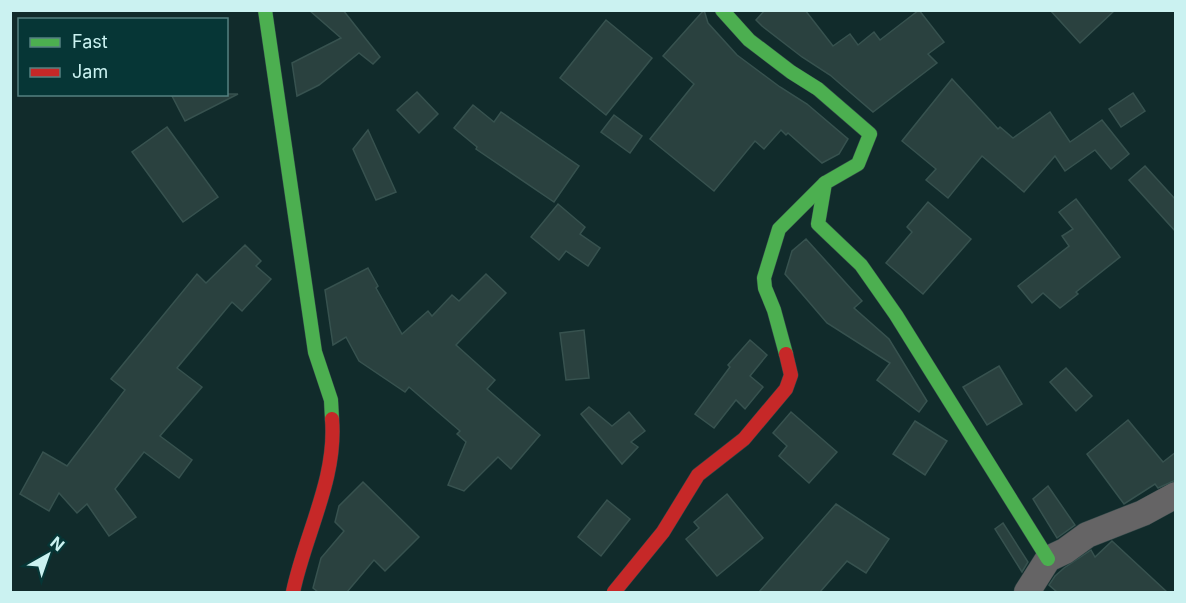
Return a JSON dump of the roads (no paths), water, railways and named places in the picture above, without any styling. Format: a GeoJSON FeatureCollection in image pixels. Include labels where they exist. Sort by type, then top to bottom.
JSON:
{"type":"FeatureCollection","features":[{"type":"Feature","properties":{"kind":"street"},"geometry":{"type":"LineString","coordinates":[[265,10],[315,352],[331,400],[334,441],[318,514],[299,563],[293,592]]}},
{"type":"Feature","properties":{"kind":"street"},"geometry":{"type":"LineString","coordinates":[[614,592],[663,532],[698,475],[744,439],[786,389],[791,375],[764,278],[779,229],[825,183],[858,164],[870,134],[818,89],[791,72],[750,40],[722,10]]}},
{"type":"Feature","properties":{"kind":"street"},"geometry":{"type":"LineString","coordinates":[[825,183],[818,224],[861,266],[896,315],[1048,559]]}},
{"type":"Feature","properties":{"kind":"street"},"geometry":{"type":"LineString","coordinates":[[1027,592],[1048,559],[1087,536],[1143,513],[1176,495]]}}]}
